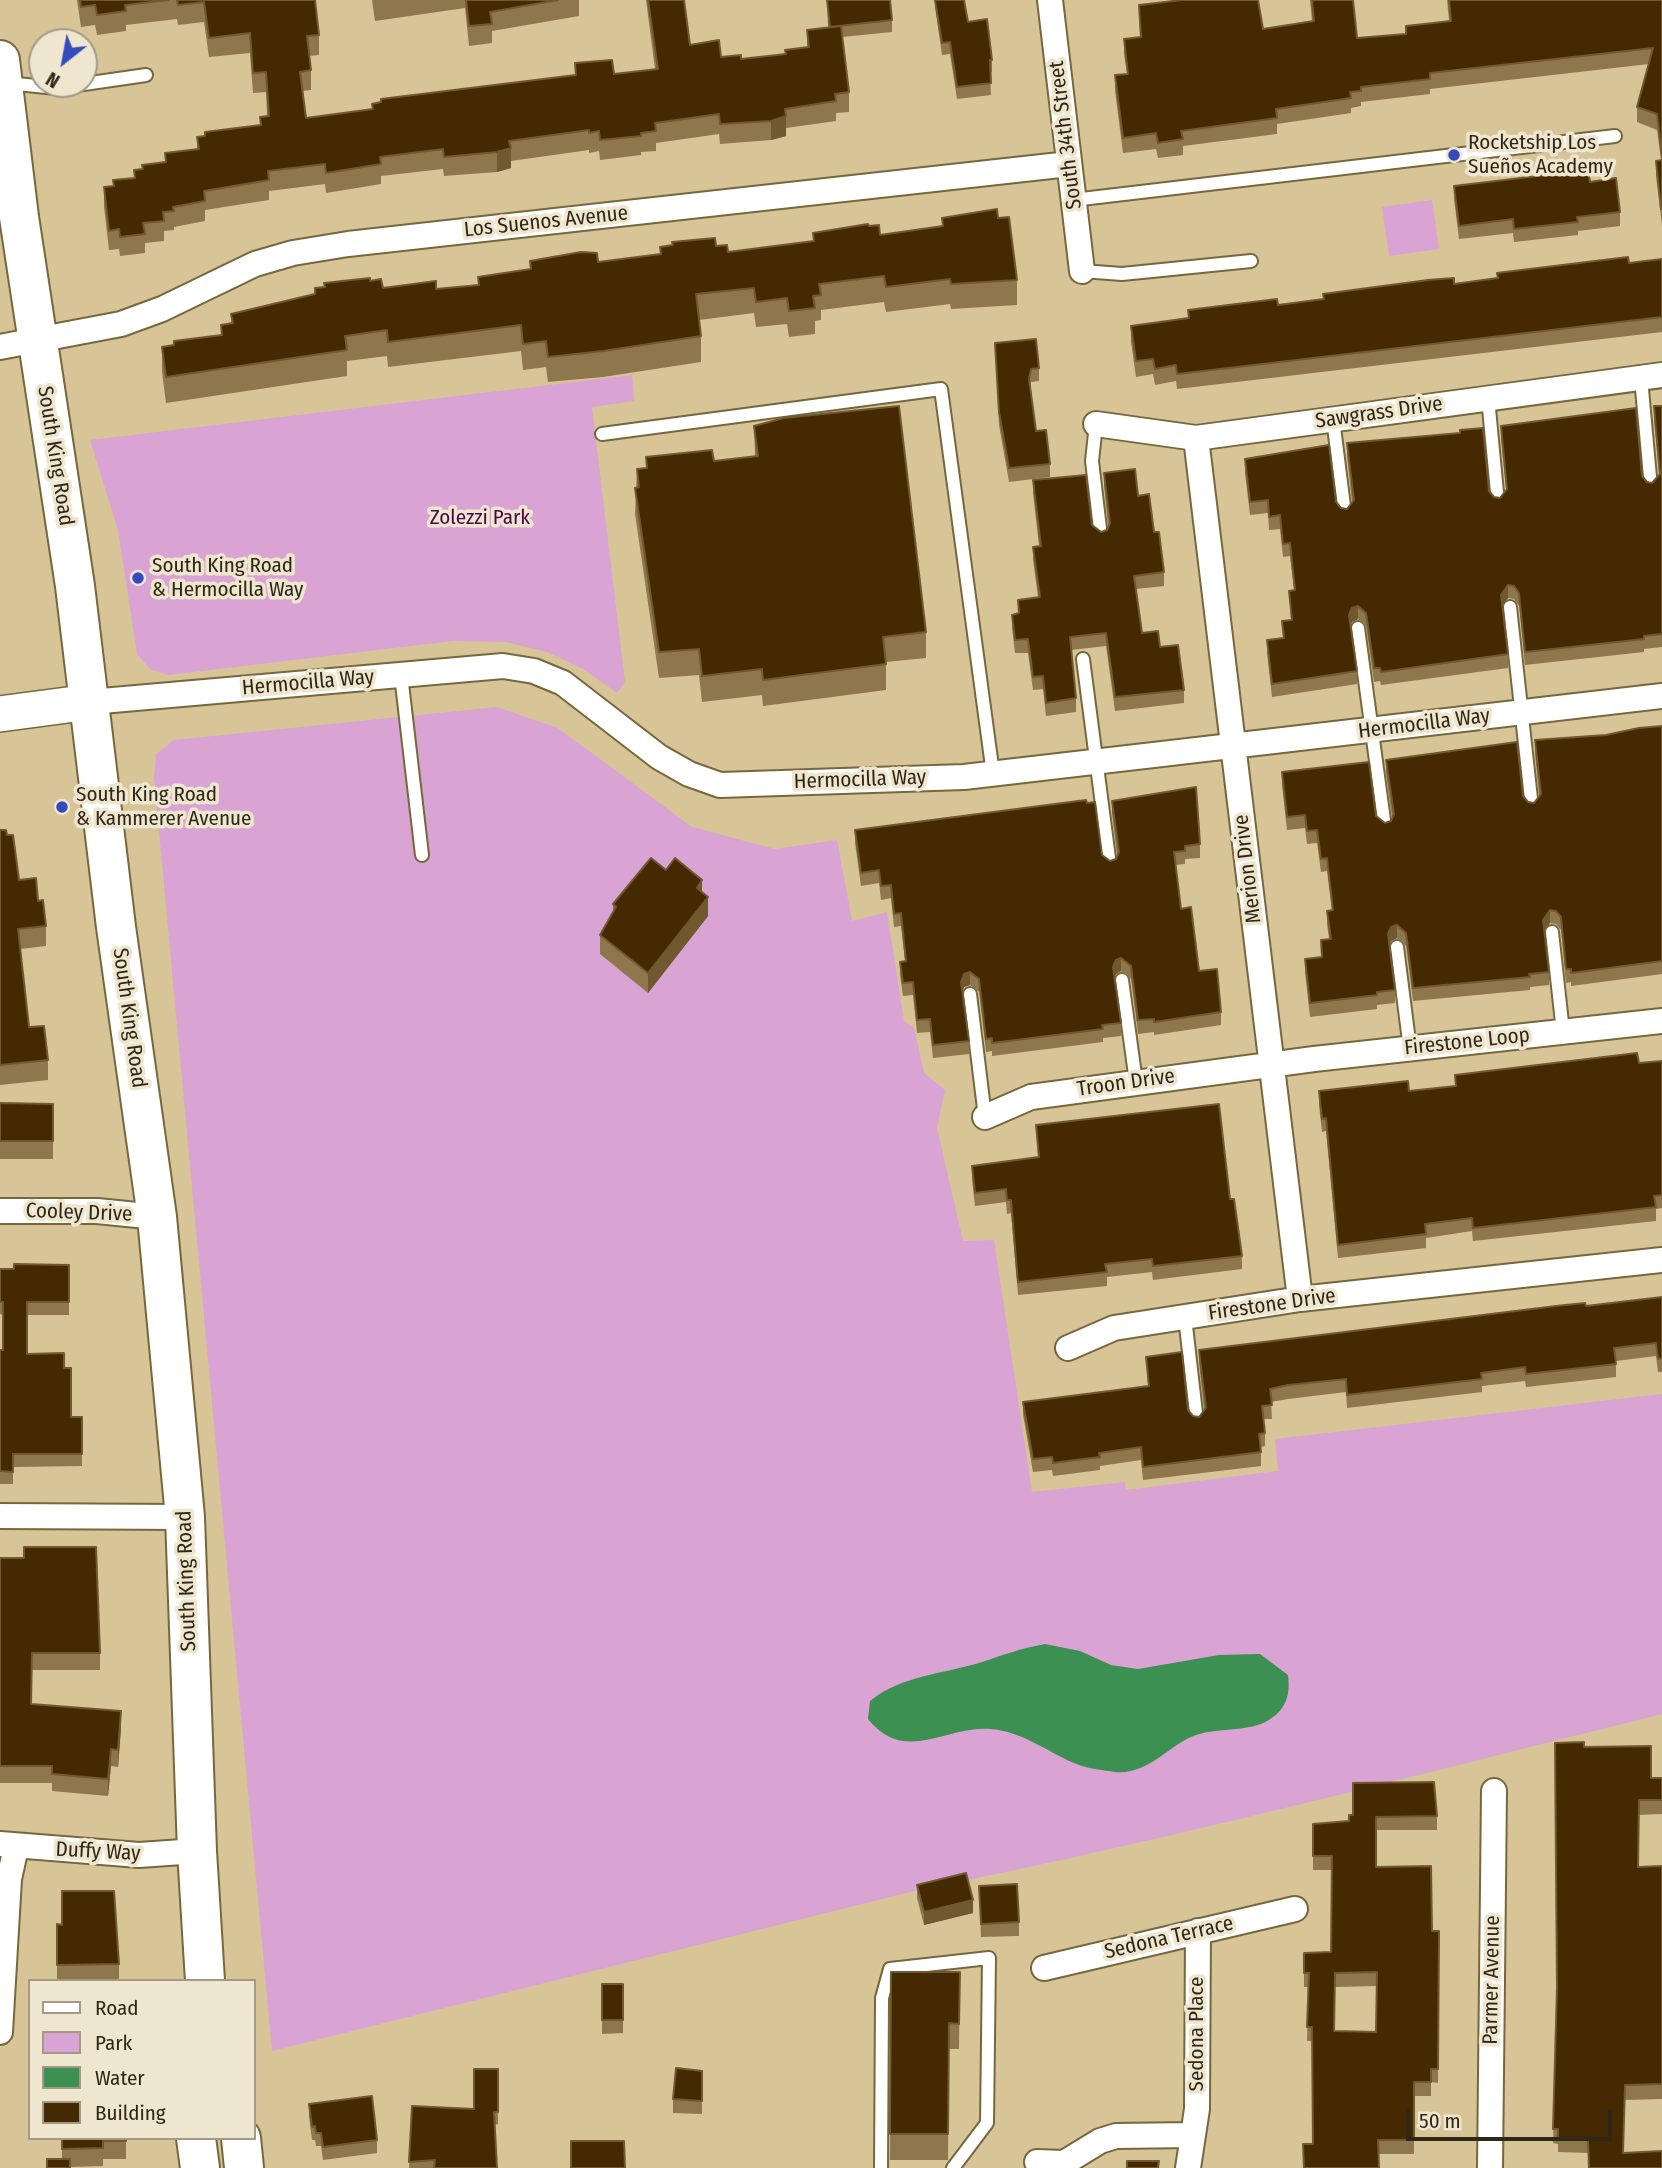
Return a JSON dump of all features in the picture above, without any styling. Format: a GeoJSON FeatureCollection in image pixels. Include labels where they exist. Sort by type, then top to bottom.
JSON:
{"type":"FeatureCollection","features":[{"type":"Feature","properties":{"kind":"main road","name":"South King Road"},"geometry":{"type":"LineString","coordinates":[[1,71],[90,702],[116,927],[157,1217],[185,1517],[197,1851],[205,1979]]}},
{"type":"Feature","properties":{"kind":"main road"},"geometry":{"type":"LineString","coordinates":[[196,2140],[200,2168]]}},
{"type":"Feature","properties":{"kind":"main road"},"geometry":{"type":"LineString","coordinates":[[241,2140],[244,2168]]}},
{"type":"Feature","properties":{"kind":"street","name":"South 34th Street"},"geometry":{"type":"LineString","coordinates":[[1050,0],[1082,271]]}},
{"type":"Feature","properties":{"kind":"street","name":"Los Suenos Avenue"},"geometry":{"type":"LineString","coordinates":[[0,346],[121,324],[162,309],[255,264],[293,253],[361,242],[1069,164]]}},
{"type":"Feature","properties":{"kind":"street","name":"Sawgrass Drive"},"geometry":{"type":"LineString","coordinates":[[1097,424],[1195,438],[1651,376]]}},
{"type":"Feature","properties":{"kind":"street","name":"Merion Drive"},"geometry":{"type":"LineString","coordinates":[[1195,438],[1300,1299]]}},
{"type":"Feature","properties":{"kind":"street","name":"Hermocilla Way"},"geometry":{"type":"LineString","coordinates":[[90,702],[503,666],[534,671],[563,683],[659,757],[690,774],[720,785],[993,774],[1662,696]]}},
{"type":"Feature","properties":{"kind":"street"},"geometry":{"type":"LineString","coordinates":[[0,714],[90,702]]}},
{"type":"Feature","properties":{"kind":"street","name":"Firestone Loop"},"geometry":{"type":"LineString","coordinates":[[1272,1064],[1662,1021]]}},
{"type":"Feature","properties":{"kind":"street","name":"Troon Drive"},"geometry":{"type":"LineString","coordinates":[[985,1116],[1031,1097],[1272,1064]]}},
{"type":"Feature","properties":{"kind":"street","name":"Cooley Drive"},"geometry":{"type":"LineString","coordinates":[[0,1211],[97,1211],[157,1217]]}},
{"type":"Feature","properties":{"kind":"street","name":"Firestone Drive"},"geometry":{"type":"LineString","coordinates":[[1068,1348],[1114,1328],[1300,1299],[1662,1259]]}},
{"type":"Feature","properties":{"kind":"street"},"geometry":{"type":"LineString","coordinates":[[0,1517],[185,1517]]}},
{"type":"Feature","properties":{"kind":"street","name":"Parmer Avenue"},"geometry":{"type":"LineString","coordinates":[[1490,2168],[1494,1791]]}},
{"type":"Feature","properties":{"kind":"street"},"geometry":{"type":"LineString","coordinates":[[0,2032],[9,1879],[8,1846]]}},
{"type":"Feature","properties":{"kind":"street","name":"Duffy Way"},"geometry":{"type":"LineString","coordinates":[[8,1846],[139,1856],[197,1851]]}},
{"type":"Feature","properties":{"kind":"street","name":"Sedona Terrace"},"geometry":{"type":"LineString","coordinates":[[1044,1968],[1295,1909]]}},
{"type":"Feature","properties":{"kind":"street","name":"Sedona Place"},"geometry":{"type":"LineString","coordinates":[[1188,2168],[1197,2109],[1198,1931]]}},
{"type":"Feature","properties":{"kind":"street"},"geometry":{"type":"LineString","coordinates":[[1037,2162],[1065,2163],[1100,2141],[1116,2136],[1192,2135]]}},
{"type":"Feature","properties":{"kind":"lane"},"geometry":{"type":"LineString","coordinates":[[1,71],[28,79]]}},
{"type":"Feature","properties":{"kind":"lane"},"geometry":{"type":"LineString","coordinates":[[98,82],[146,75]]}},
{"type":"Feature","properties":{"kind":"lane"},"geometry":{"type":"LineString","coordinates":[[1073,200],[1615,136]]}},
{"type":"Feature","properties":{"kind":"lane"},"geometry":{"type":"LineString","coordinates":[[1082,271],[1122,274],[1251,261]]}},
{"type":"Feature","properties":{"kind":"lane"},"geometry":{"type":"LineString","coordinates":[[1651,376],[1651,488]]}},
{"type":"Feature","properties":{"kind":"lane"},"geometry":{"type":"LineString","coordinates":[[602,434],[941,389],[993,774]]}},
{"type":"Feature","properties":{"kind":"lane"},"geometry":{"type":"LineString","coordinates":[[1488,398],[1498,503]]}},
{"type":"Feature","properties":{"kind":"lane"},"geometry":{"type":"LineString","coordinates":[[1333,419],[1345,514]]}},
{"type":"Feature","properties":{"kind":"lane"},"geometry":{"type":"LineString","coordinates":[[1097,424],[1092,461],[1101,537]]}},
{"type":"Feature","properties":{"kind":"lane"},"geometry":{"type":"LineString","coordinates":[[1510,607],[1532,808]]}},
{"type":"Feature","properties":{"kind":"lane"},"geometry":{"type":"LineString","coordinates":[[1358,628],[1385,828]]}},
{"type":"Feature","properties":{"kind":"lane"},"geometry":{"type":"LineString","coordinates":[[1083,659],[1110,866]]}},
{"type":"Feature","properties":{"kind":"lane"},"geometry":{"type":"LineString","coordinates":[[401,675],[422,855]]}},
{"type":"Feature","properties":{"kind":"lane"},"geometry":{"type":"LineString","coordinates":[[1552,932],[1563,1032]]}},
{"type":"Feature","properties":{"kind":"lane"},"geometry":{"type":"LineString","coordinates":[[1397,947],[1410,1049]]}},
{"type":"Feature","properties":{"kind":"lane"},"geometry":{"type":"LineString","coordinates":[[1122,980],[1136,1082]]}},
{"type":"Feature","properties":{"kind":"lane"},"geometry":{"type":"LineString","coordinates":[[970,994],[985,1116]]}},
{"type":"Feature","properties":{"kind":"lane"},"geometry":{"type":"LineString","coordinates":[[1185,1317],[1197,1422]]}},
{"type":"Feature","properties":{"kind":"lane"},"geometry":{"type":"LineString","coordinates":[[881,2168],[882,1998],[890,1969],[989,1958],[987,2123],[953,2168]]}},
{"type":"Feature","properties":{"kind":"green space"},"geometry":{"type":"Polygon","coordinates":[[[1432,200],[1439,249],[1389,256],[1382,207],[1432,200]]]}},
{"type":"Feature","properties":{"kind":"green space","name":"Zolezzi Park"},"geometry":{"type":"Polygon","coordinates":[[[632,375],[634,401],[592,407],[625,682],[617,693],[583,669],[547,652],[506,642],[453,641],[168,675],[150,669],[137,654],[118,530],[90,440],[632,375]]]}},
{"type":"Feature","properties":{"kind":"green space"},"geometry":{"type":"Polygon","coordinates":[[[497,707],[558,728],[692,827],[775,849],[837,840],[852,921],[887,912],[904,1021],[914,1028],[924,1073],[945,1090],[937,1128],[963,1241],[994,1240],[1032,1492],[1125,1482],[1126,1490],[1278,1471],[1275,1439],[1662,1394],[1662,1714],[1108,1850],[922,1889],[272,2051],[154,777],[156,754],[174,740],[497,707]]]}},
{"type":"Feature","properties":{"kind":"water"},"geometry":{"type":"Polygon","coordinates":[[[1045,1644],[1080,1651],[1111,1665],[1138,1669],[1219,1655],[1260,1654],[1288,1675],[1288,1693],[1282,1708],[1265,1722],[1246,1728],[1196,1735],[1148,1764],[1127,1772],[1083,1766],[1025,1738],[1002,1731],[973,1730],[911,1742],[896,1740],[882,1733],[868,1719],[870,1701],[882,1692],[909,1680],[1045,1644]]]}},
{"type":"Feature","properties":{"kind":"building"},"geometry":{"type":"Polygon","coordinates":[[[80,0],[168,0],[125,5],[126,11],[97,15],[95,5],[81,7],[80,0]]]}},
{"type":"Feature","properties":{"kind":"building"},"geometry":{"type":"Polygon","coordinates":[[[177,0],[315,0],[319,35],[307,36],[311,70],[300,72],[306,118],[373,109],[372,104],[381,102],[381,99],[576,75],[575,63],[612,60],[614,74],[658,69],[648,0],[684,0],[690,45],[719,40],[721,57],[741,55],[741,59],[786,54],[785,50],[809,47],[807,30],[841,26],[849,92],[835,94],[836,101],[785,109],[786,116],[771,121],[720,124],[719,114],[655,123],[656,131],[641,133],[641,136],[600,140],[599,131],[589,133],[589,130],[509,141],[511,148],[497,152],[444,157],[443,149],[380,157],[381,164],[326,173],[325,164],[268,171],[269,180],[204,191],[205,201],[173,207],[174,211],[163,212],[164,221],[143,223],[145,234],[120,237],[119,229],[109,231],[104,187],[114,186],[113,180],[135,178],[134,170],[143,169],[142,165],[166,162],[165,153],[199,149],[197,137],[205,136],[205,132],[261,125],[260,117],[269,116],[266,72],[253,73],[250,33],[209,38],[204,2],[178,5],[177,0]]]}},
{"type":"Feature","properties":{"kind":"building"},"geometry":{"type":"Polygon","coordinates":[[[466,0],[558,0],[490,12],[492,24],[469,26],[466,0]]]}},
{"type":"Feature","properties":{"kind":"building"},"geometry":{"type":"Polygon","coordinates":[[[827,0],[890,0],[892,20],[830,27],[827,0]]]}},
{"type":"Feature","properties":{"kind":"building"},"geometry":{"type":"Polygon","coordinates":[[[935,0],[964,0],[968,22],[987,19],[992,60],[991,83],[957,87],[950,42],[942,43],[935,0]]]}},
{"type":"Feature","properties":{"kind":"building"},"geometry":{"type":"Polygon","coordinates":[[[1182,0],[1258,0],[1263,29],[1314,21],[1312,0],[1353,0],[1357,38],[1406,34],[1406,26],[1451,21],[1449,0],[1662,0],[1662,157],[1657,114],[1637,107],[1653,48],[1430,73],[1430,79],[1361,87],[1361,91],[1350,92],[1351,98],[1276,109],[1277,118],[1181,131],[1183,139],[1158,143],[1156,133],[1123,138],[1115,75],[1128,74],[1124,39],[1141,37],[1139,5],[1182,0]]]}},
{"type":"Feature","properties":{"kind":"building"},"geometry":{"type":"Polygon","coordinates":[[[1662,160],[1662,209],[1661,209],[1656,161],[1662,160]]]}},
{"type":"Feature","properties":{"kind":"building"},"geometry":{"type":"Polygon","coordinates":[[[1588,170],[1590,182],[1616,178],[1620,212],[1577,217],[1578,222],[1514,229],[1513,219],[1459,226],[1454,186],[1588,170]]]}},
{"type":"Feature","properties":{"kind":"building"},"geometry":{"type":"Polygon","coordinates":[[[997,209],[998,218],[1009,217],[1017,280],[951,284],[950,279],[886,287],[884,276],[819,284],[821,295],[813,296],[815,308],[789,311],[787,298],[756,302],[754,288],[696,294],[701,336],[603,351],[548,357],[546,341],[523,344],[521,325],[388,342],[387,330],[345,336],[347,350],[166,377],[162,347],[174,345],[174,341],[222,335],[221,325],[233,323],[231,314],[315,294],[315,288],[325,287],[324,283],[370,278],[370,281],[381,279],[383,288],[436,281],[436,289],[479,285],[478,277],[531,269],[530,261],[581,252],[597,253],[598,262],[661,254],[660,247],[673,245],[672,242],[715,238],[716,246],[727,245],[728,252],[814,241],[813,233],[868,224],[879,225],[880,235],[943,226],[942,218],[997,209]]]}},
{"type":"Feature","properties":{"kind":"building"},"geometry":{"type":"Polygon","coordinates":[[[1628,257],[1629,263],[1662,259],[1662,317],[1177,374],[1176,365],[1155,369],[1153,359],[1136,361],[1131,326],[1189,318],[1188,310],[1277,299],[1278,305],[1324,299],[1323,294],[1428,280],[1454,278],[1454,284],[1498,278],[1497,273],[1628,257]]]}},
{"type":"Feature","properties":{"kind":"building"},"geometry":{"type":"Polygon","coordinates":[[[1036,339],[1039,368],[1031,369],[1029,379],[1036,431],[1046,430],[1050,464],[1009,468],[999,412],[995,343],[1036,339]]]}},
{"type":"Feature","properties":{"kind":"building"},"geometry":{"type":"Polygon","coordinates":[[[899,406],[926,632],[883,637],[886,664],[763,680],[762,669],[702,676],[699,649],[659,652],[635,488],[639,487],[637,469],[647,468],[646,457],[712,450],[714,461],[758,456],[754,426],[784,418],[899,406]]]}},
{"type":"Feature","properties":{"kind":"building"},"geometry":{"type":"Polygon","coordinates":[[[1654,406],[1662,406],[1662,634],[1644,636],[1644,639],[1525,652],[1519,593],[1514,586],[1508,585],[1501,595],[1508,654],[1381,672],[1380,668],[1374,668],[1366,613],[1358,606],[1352,608],[1349,615],[1357,671],[1272,684],[1267,640],[1284,638],[1282,621],[1292,620],[1289,591],[1295,590],[1290,543],[1283,544],[1280,515],[1269,517],[1268,500],[1250,502],[1245,459],[1329,445],[1336,502],[1341,508],[1347,509],[1354,500],[1347,443],[1460,433],[1460,430],[1483,428],[1489,491],[1494,497],[1500,498],[1507,489],[1501,426],[1636,408],[1642,476],[1652,483],[1660,474],[1654,406]]]}},
{"type":"Feature","properties":{"kind":"building"},"geometry":{"type":"Polygon","coordinates":[[[1135,469],[1138,496],[1149,494],[1154,532],[1159,532],[1164,572],[1134,576],[1142,633],[1158,631],[1160,647],[1178,645],[1184,690],[1115,697],[1106,633],[1070,637],[1076,698],[1046,703],[1043,676],[1033,677],[1028,639],[1015,640],[1012,615],[1019,613],[1018,600],[1040,597],[1033,547],[1041,546],[1033,480],[1086,475],[1092,525],[1101,532],[1107,530],[1110,523],[1104,473],[1135,469]]]}},
{"type":"Feature","properties":{"kind":"building"},"geometry":{"type":"Polygon","coordinates":[[[1662,726],[1662,961],[1571,973],[1571,969],[1566,969],[1561,917],[1556,911],[1550,910],[1543,920],[1549,972],[1529,974],[1530,977],[1413,988],[1406,933],[1397,925],[1391,927],[1388,934],[1395,990],[1377,992],[1377,995],[1310,1003],[1305,959],[1322,957],[1321,940],[1331,939],[1327,911],[1333,910],[1327,858],[1321,859],[1317,830],[1307,831],[1305,815],[1287,817],[1282,772],[1369,762],[1376,816],[1385,823],[1391,821],[1394,814],[1386,760],[1517,742],[1523,796],[1528,802],[1534,803],[1541,794],[1535,740],[1606,735],[1662,726]]]}},
{"type":"Feature","properties":{"kind":"building"},"geometry":{"type":"Polygon","coordinates":[[[1196,787],[1200,844],[1185,846],[1185,851],[1174,852],[1181,909],[1191,907],[1199,971],[1217,969],[1221,1012],[1154,1022],[1154,1019],[1138,1020],[1131,966],[1121,958],[1116,960],[1113,967],[1121,1023],[1102,1025],[1103,1029],[992,1043],[992,1038],[986,1039],[979,979],[970,972],[964,974],[961,982],[969,1041],[933,1045],[930,1019],[917,1020],[913,982],[903,983],[900,962],[906,961],[901,913],[894,914],[891,885],[881,886],[879,870],[861,873],[855,830],[1086,800],[1087,803],[1095,802],[1102,855],[1110,861],[1116,859],[1119,852],[1112,801],[1196,787]]]}},
{"type":"Feature","properties":{"kind":"building"},"geometry":{"type":"Polygon","coordinates":[[[0,830],[6,830],[7,835],[13,835],[19,880],[36,878],[38,901],[43,900],[46,926],[18,929],[29,1027],[44,1026],[48,1060],[0,1065],[0,830]]]}},
{"type":"Feature","properties":{"kind":"building"},"geometry":{"type":"Polygon","coordinates":[[[651,858],[666,870],[675,858],[702,880],[697,888],[708,897],[648,973],[600,935],[616,907],[613,904],[651,858]]]}},
{"type":"Feature","properties":{"kind":"building"},"geometry":{"type":"Polygon","coordinates":[[[1637,1053],[1639,1063],[1662,1061],[1662,1195],[1654,1196],[1656,1207],[1473,1228],[1472,1218],[1425,1224],[1426,1234],[1338,1245],[1326,1118],[1322,1119],[1319,1091],[1408,1081],[1409,1091],[1456,1086],[1455,1075],[1637,1053]]]}},
{"type":"Feature","properties":{"kind":"building"},"geometry":{"type":"Polygon","coordinates":[[[0,1103],[53,1104],[53,1141],[0,1141],[0,1103]]]}},
{"type":"Feature","properties":{"kind":"building"},"geometry":{"type":"Polygon","coordinates":[[[1219,1104],[1230,1199],[1234,1199],[1242,1256],[1153,1266],[1152,1259],[1105,1264],[1107,1272],[1018,1282],[1011,1200],[1007,1200],[1006,1189],[975,1193],[972,1166],[1039,1157],[1036,1125],[1219,1104]]]}},
{"type":"Feature","properties":{"kind":"building"},"geometry":{"type":"Polygon","coordinates":[[[14,1264],[69,1265],[69,1302],[27,1302],[27,1354],[64,1353],[64,1368],[71,1368],[71,1417],[82,1417],[82,1454],[13,1454],[13,1472],[0,1471],[0,1350],[3,1350],[3,1302],[0,1302],[0,1269],[14,1269],[14,1264]]]}},
{"type":"Feature","properties":{"kind":"building"},"geometry":{"type":"Polygon","coordinates":[[[1662,1297],[1662,1358],[1658,1359],[1656,1343],[1614,1348],[1616,1364],[1526,1374],[1525,1367],[1481,1373],[1482,1379],[1347,1395],[1346,1379],[1288,1385],[1270,1389],[1272,1405],[1262,1406],[1265,1433],[1259,1434],[1261,1452],[1143,1467],[1141,1447],[1099,1453],[1100,1457],[1053,1463],[1052,1457],[1033,1459],[1023,1402],[1149,1386],[1146,1357],[1182,1352],[1188,1410],[1193,1416],[1199,1417],[1206,1408],[1199,1350],[1556,1306],[1585,1303],[1586,1306],[1662,1297]]]}},
{"type":"Feature","properties":{"kind":"building"},"geometry":{"type":"Polygon","coordinates":[[[24,1547],[96,1547],[100,1653],[32,1653],[31,1704],[121,1711],[118,1750],[111,1749],[108,1779],[52,1774],[52,1766],[0,1766],[0,1558],[24,1558],[24,1547]]]}},
{"type":"Feature","properties":{"kind":"building"},"geometry":{"type":"Polygon","coordinates":[[[1584,1742],[1584,1747],[1651,1746],[1651,1778],[1662,1778],[1662,1800],[1639,1800],[1638,1867],[1662,1866],[1662,2084],[1625,2085],[1623,2153],[1662,2151],[1662,2168],[1589,2168],[1588,2139],[1558,2138],[1558,2129],[1553,2129],[1557,1988],[1555,1743],[1584,1742]]]}},
{"type":"Feature","properties":{"kind":"building"},"geometry":{"type":"Polygon","coordinates":[[[1434,1782],[1437,1816],[1376,1817],[1376,1867],[1431,1866],[1432,1931],[1439,1931],[1438,2069],[1431,2069],[1431,2082],[1414,2082],[1414,2140],[1378,2140],[1379,2168],[1304,2168],[1303,2144],[1313,2144],[1312,2027],[1307,2027],[1309,1973],[1304,1973],[1304,1953],[1331,1952],[1332,1856],[1313,1856],[1313,1824],[1349,1821],[1349,1815],[1353,1815],[1353,1783],[1434,1782]],[[1377,1972],[1335,1973],[1334,2031],[1376,2032],[1377,1972]]]}},
{"type":"Feature","properties":{"kind":"building"},"geometry":{"type":"Polygon","coordinates":[[[966,1873],[973,1900],[924,1912],[917,1885],[966,1873]]]}},
{"type":"Feature","properties":{"kind":"building"},"geometry":{"type":"Polygon","coordinates":[[[1017,1884],[1019,1922],[981,1924],[979,1886],[1017,1884]]]}},
{"type":"Feature","properties":{"kind":"building"},"geometry":{"type":"Polygon","coordinates":[[[62,1891],[114,1891],[119,1964],[57,1965],[57,1924],[62,1925],[62,1891]]]}},
{"type":"Feature","properties":{"kind":"building"},"geometry":{"type":"Polygon","coordinates":[[[891,1972],[960,1972],[959,2024],[949,2023],[948,2134],[890,2134],[891,1972]]]}},
{"type":"Feature","properties":{"kind":"building"},"geometry":{"type":"Polygon","coordinates":[[[602,1984],[623,1984],[623,2020],[602,2020],[602,1984]]]}},
{"type":"Feature","properties":{"kind":"building"},"geometry":{"type":"Polygon","coordinates":[[[676,2068],[702,2071],[702,2101],[673,2099],[676,2068]]]}},
{"type":"Feature","properties":{"kind":"building"},"geometry":{"type":"Polygon","coordinates":[[[474,2069],[498,2069],[498,2112],[494,2112],[497,2168],[434,2168],[435,2160],[409,2162],[412,2106],[474,2109],[474,2069]]]}},
{"type":"Feature","properties":{"kind":"building"},"geometry":{"type":"Polygon","coordinates":[[[372,2096],[377,2140],[323,2147],[321,2133],[316,2133],[315,2126],[312,2127],[309,2104],[372,2096]]]}},
{"type":"Feature","properties":{"kind":"building"},"geometry":{"type":"Polygon","coordinates":[[[62,2140],[126,2140],[103,2141],[103,2148],[62,2149],[62,2140]]]}},
{"type":"Feature","properties":{"kind":"building"},"geometry":{"type":"Polygon","coordinates":[[[571,2141],[624,2141],[625,2168],[571,2168],[571,2141]]]}},
{"type":"Feature","properties":{"kind":"building"},"geometry":{"type":"Polygon","coordinates":[[[47,2159],[70,2159],[70,2168],[47,2168],[47,2159]]]}},
{"type":"Feature","properties":{"kind":"building"},"geometry":{"type":"Polygon","coordinates":[[[1127,2161],[1159,2161],[1158,2168],[1127,2168],[1127,2161]]]}},
{"type":"Feature","properties":{"kind":"place","name":"Rocketship Los Sueños Academy"},"geometry":{"type":"Point","coordinates":[1454,155]}},
{"type":"Feature","properties":{"kind":"place","name":"South King Road & Hermocilla Way"},"geometry":{"type":"Point","coordinates":[138,578]}},
{"type":"Feature","properties":{"kind":"place","name":"South King Road & Kammerer Avenue"},"geometry":{"type":"Point","coordinates":[62,807]}}]}
